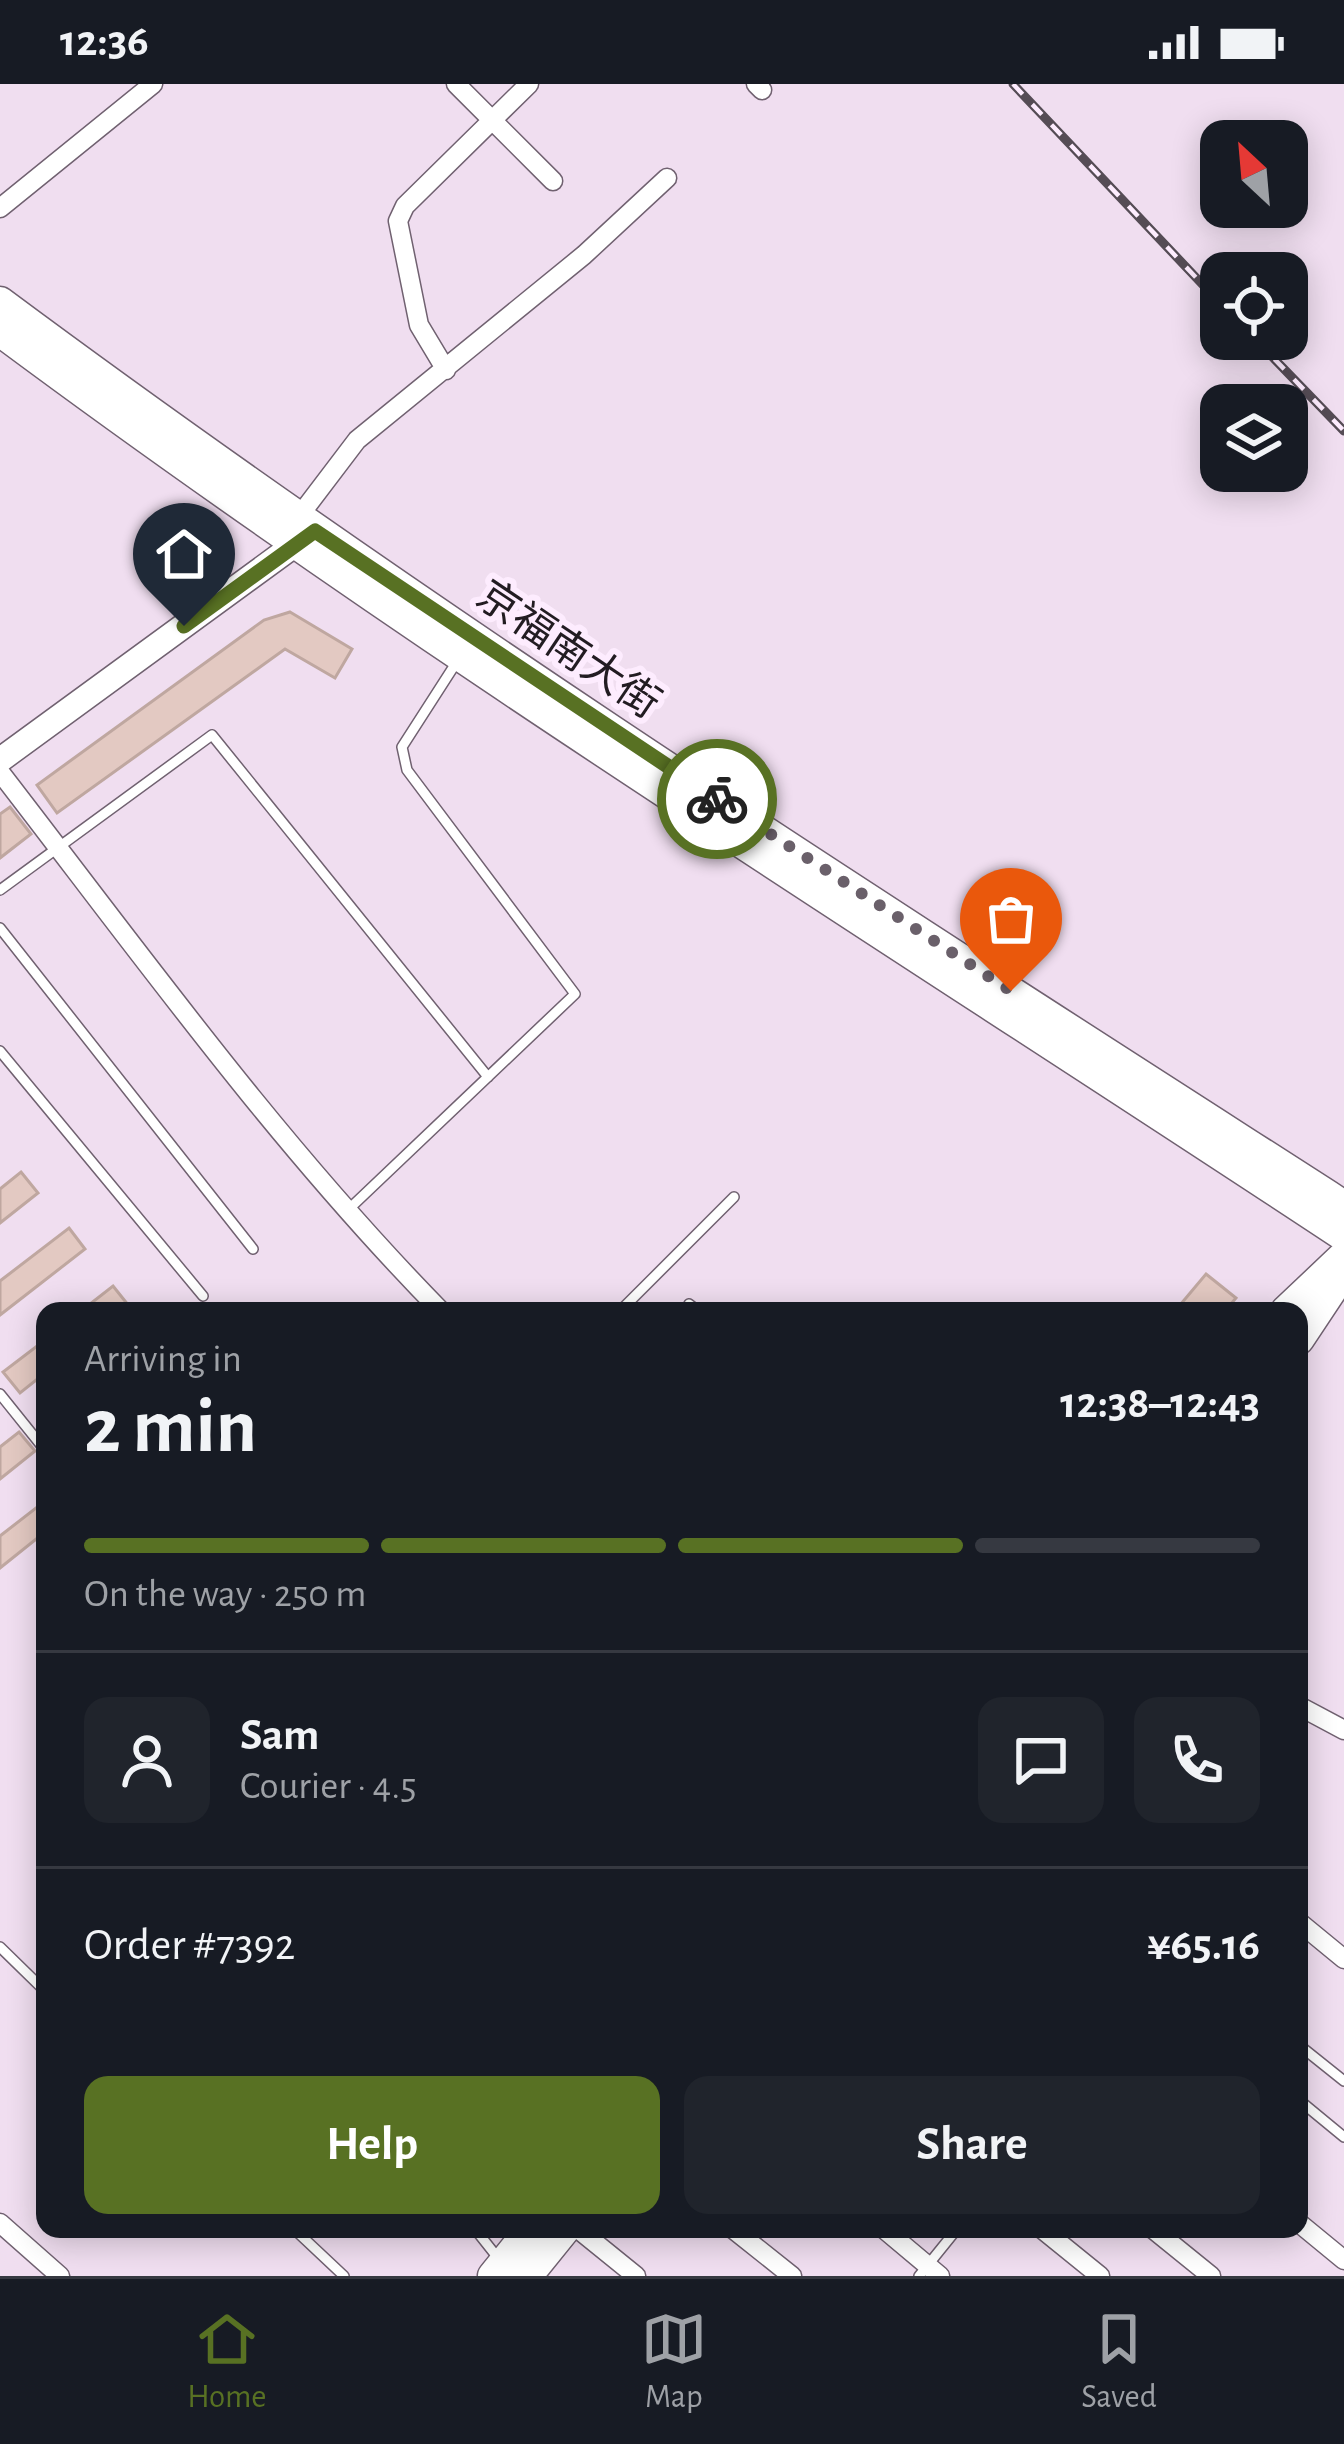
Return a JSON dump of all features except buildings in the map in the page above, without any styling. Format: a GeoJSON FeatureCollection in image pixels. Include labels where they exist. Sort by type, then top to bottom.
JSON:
{"type":"FeatureCollection","features":[{"type":"Feature","properties":{"kind":"highway","name":"京福南大街"},"geometry":{"type":"LineString","coordinates":[[0,302],[460,656],[1344,1236]]}},
{"type":"Feature","properties":{"kind":"highway","name":"京福南大街"},"geometry":{"type":"LineString","coordinates":[[0,331],[302,532],[1344,1206]]}},
{"type":"Feature","properties":{"kind":"highway"},"geometry":{"type":"LineString","coordinates":[[1295,1302],[1344,1256]]}},
{"type":"Feature","properties":{"kind":"highway"},"geometry":{"type":"LineString","coordinates":[[1308,1325],[1344,1271]]}},
{"type":"Feature","properties":{"kind":"highway"},"geometry":{"type":"LineString","coordinates":[[508,2272],[526,2238]]}},
{"type":"Feature","properties":{"kind":"highway"},"geometry":{"type":"LineString","coordinates":[[508,2272],[553,2238]]}},
{"type":"Feature","properties":{"kind":"street"},"geometry":{"type":"LineString","coordinates":[[0,208],[153,84]]}},
{"type":"Feature","properties":{"kind":"street"},"geometry":{"type":"LineString","coordinates":[[456,84],[553,181]]}},
{"type":"Feature","properties":{"kind":"street"},"geometry":{"type":"LineString","coordinates":[[446,370],[419,325],[398,221],[405,206],[530,84]]}},
{"type":"Feature","properties":{"kind":"street"},"geometry":{"type":"LineString","coordinates":[[0,760],[302,532],[357,440],[446,370],[667,178]]}},
{"type":"Feature","properties":{"kind":"street"},"geometry":{"type":"LineString","coordinates":[[0,772],[345,1212],[431,1302]]}},
{"type":"Feature","properties":{"kind":"street"},"geometry":{"type":"LineString","coordinates":[[1308,1711],[1344,1730]]}},
{"type":"Feature","properties":{"kind":"street"},"geometry":{"type":"LineString","coordinates":[[1308,1929],[1344,1959]]}},
{"type":"Feature","properties":{"kind":"street"},"geometry":{"type":"LineString","coordinates":[[0,2223],[60,2276]]}},
{"type":"Feature","properties":{"kind":"street"},"geometry":{"type":"LineString","coordinates":[[1308,2230],[1344,2260]]}},
{"type":"Feature","properties":{"kind":"street"},"geometry":{"type":"LineString","coordinates":[[589,2238],[636,2276]]}},
{"type":"Feature","properties":{"kind":"street"},"geometry":{"type":"LineString","coordinates":[[745,2238],[792,2276]]}},
{"type":"Feature","properties":{"kind":"street"},"geometry":{"type":"LineString","coordinates":[[893,2238],[929,2272]]}},
{"type":"Feature","properties":{"kind":"street"},"geometry":{"type":"LineString","coordinates":[[1053,2238],[1100,2276]]}},
{"type":"Feature","properties":{"kind":"street"},"geometry":{"type":"LineString","coordinates":[[1165,2238],[1211,2276]]}},
{"type":"Feature","properties":{"kind":"lane"},"geometry":{"type":"LineString","coordinates":[[345,1212],[575,994],[407,770],[402,747],[460,656]]}},
{"type":"Feature","properties":{"kind":"lane"},"geometry":{"type":"LineString","coordinates":[[0,890],[212,735],[488,1076]]}},
{"type":"Feature","properties":{"kind":"lane"},"geometry":{"type":"LineString","coordinates":[[0,928],[253,1249]]}},
{"type":"Feature","properties":{"kind":"lane"},"geometry":{"type":"LineString","coordinates":[[0,1051],[203,1296]]}},
{"type":"Feature","properties":{"kind":"lane"},"geometry":{"type":"LineString","coordinates":[[629,1302],[734,1196]]}},
{"type":"Feature","properties":{"kind":"lane"},"geometry":{"type":"LineString","coordinates":[[0,1394],[36,1439]]}},
{"type":"Feature","properties":{"kind":"lane"},"geometry":{"type":"LineString","coordinates":[[0,1947],[36,1982]]}},
{"type":"Feature","properties":{"kind":"lane"},"geometry":{"type":"LineString","coordinates":[[1308,2052],[1344,2081]]}},
{"type":"Feature","properties":{"kind":"lane"},"geometry":{"type":"LineString","coordinates":[[1308,2107],[1344,2137]]}},
{"type":"Feature","properties":{"kind":"lane"},"geometry":{"type":"LineString","coordinates":[[304,2238],[344,2276]]}},
{"type":"Feature","properties":{"kind":"lane"},"geometry":{"type":"LineString","coordinates":[[483,2238],[508,2272]]}},
{"type":"Feature","properties":{"kind":"lane"},"geometry":{"type":"LineString","coordinates":[[929,2272],[951,2238]]}},
{"type":"Feature","properties":{"kind":"railway"},"geometry":{"type":"LineString","coordinates":[[1013,84],[1200,282]]}},
{"type":"Feature","properties":{"kind":"railway"},"geometry":{"type":"LineString","coordinates":[[1275,360],[1344,431]]}},
{"type":"Feature","properties":{"kind":"way so far"},"geometry":{"type":"LineString","coordinates":[[717,799],[1011,991]]}},
{"type":"Feature","properties":{"kind":"route"},"geometry":{"type":"LineString","coordinates":[[184,626],[315,531],[717,799]]}}]}
